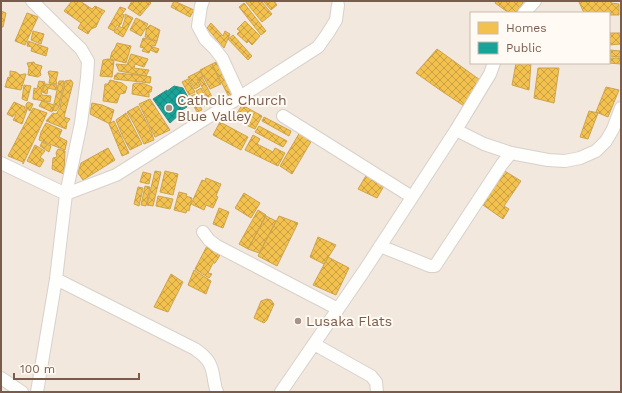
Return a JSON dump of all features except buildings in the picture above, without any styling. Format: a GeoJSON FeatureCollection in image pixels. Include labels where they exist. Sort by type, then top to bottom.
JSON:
{"type":"FeatureCollection","features":[{"type":"Feature","properties":{"kind":"street"},"geometry":{"type":"LineString","coordinates":[[32,1],[81,49],[88,61],[81,123],[66,194],[56,279],[37,392]]}},
{"type":"Feature","properties":{"kind":"street"},"geometry":{"type":"LineString","coordinates":[[203,1],[198,26],[204,39],[222,58],[240,97]]}},
{"type":"Feature","properties":{"kind":"street"},"geometry":{"type":"LineString","coordinates":[[525,12],[535,1]]}},
{"type":"Feature","properties":{"kind":"street"},"geometry":{"type":"LineString","coordinates":[[1,163],[66,194],[116,174],[318,47],[336,20],[338,5]]}},
{"type":"Feature","properties":{"kind":"street"},"geometry":{"type":"LineString","coordinates":[[281,392],[338,309],[456,130],[490,74],[494,64]]}},
{"type":"Feature","properties":{"kind":"street"},"geometry":{"type":"LineString","coordinates":[[456,130],[484,144],[511,153],[548,160],[565,161],[580,158],[596,151],[606,141],[621,108]]}},
{"type":"Feature","properties":{"kind":"street"},"geometry":{"type":"LineString","coordinates":[[283,116],[412,197]]}},
{"type":"Feature","properties":{"kind":"street"},"geometry":{"type":"LineString","coordinates":[[380,246],[430,266],[435,266],[502,164],[511,153]]}},
{"type":"Feature","properties":{"kind":"street"},"geometry":{"type":"LineString","coordinates":[[203,232],[209,240],[217,246],[338,309]]}},
{"type":"Feature","properties":{"kind":"street"},"geometry":{"type":"LineString","coordinates":[[56,279],[205,355],[210,362],[217,392]]}},
{"type":"Feature","properties":{"kind":"street"},"geometry":{"type":"LineString","coordinates":[[314,344],[371,376],[376,382],[377,392]]}},
{"type":"Feature","properties":{"kind":"street"},"geometry":{"type":"LineString","coordinates":[[1,378],[22,392]]}},
{"type":"Feature","properties":{"kind":"shaded area"},"geometry":{"type":"Polygon","coordinates":[[[1,1],[621,1],[621,392],[1,392],[1,1]]]}},
{"type":"Feature","properties":{"kind":"place","name":"Catholic Church Blue Valley"},"geometry":{"type":"Point","coordinates":[169,108]}},
{"type":"Feature","properties":{"kind":"place","name":"Lusaka Flats"},"geometry":{"type":"Point","coordinates":[298,321]}}]}
